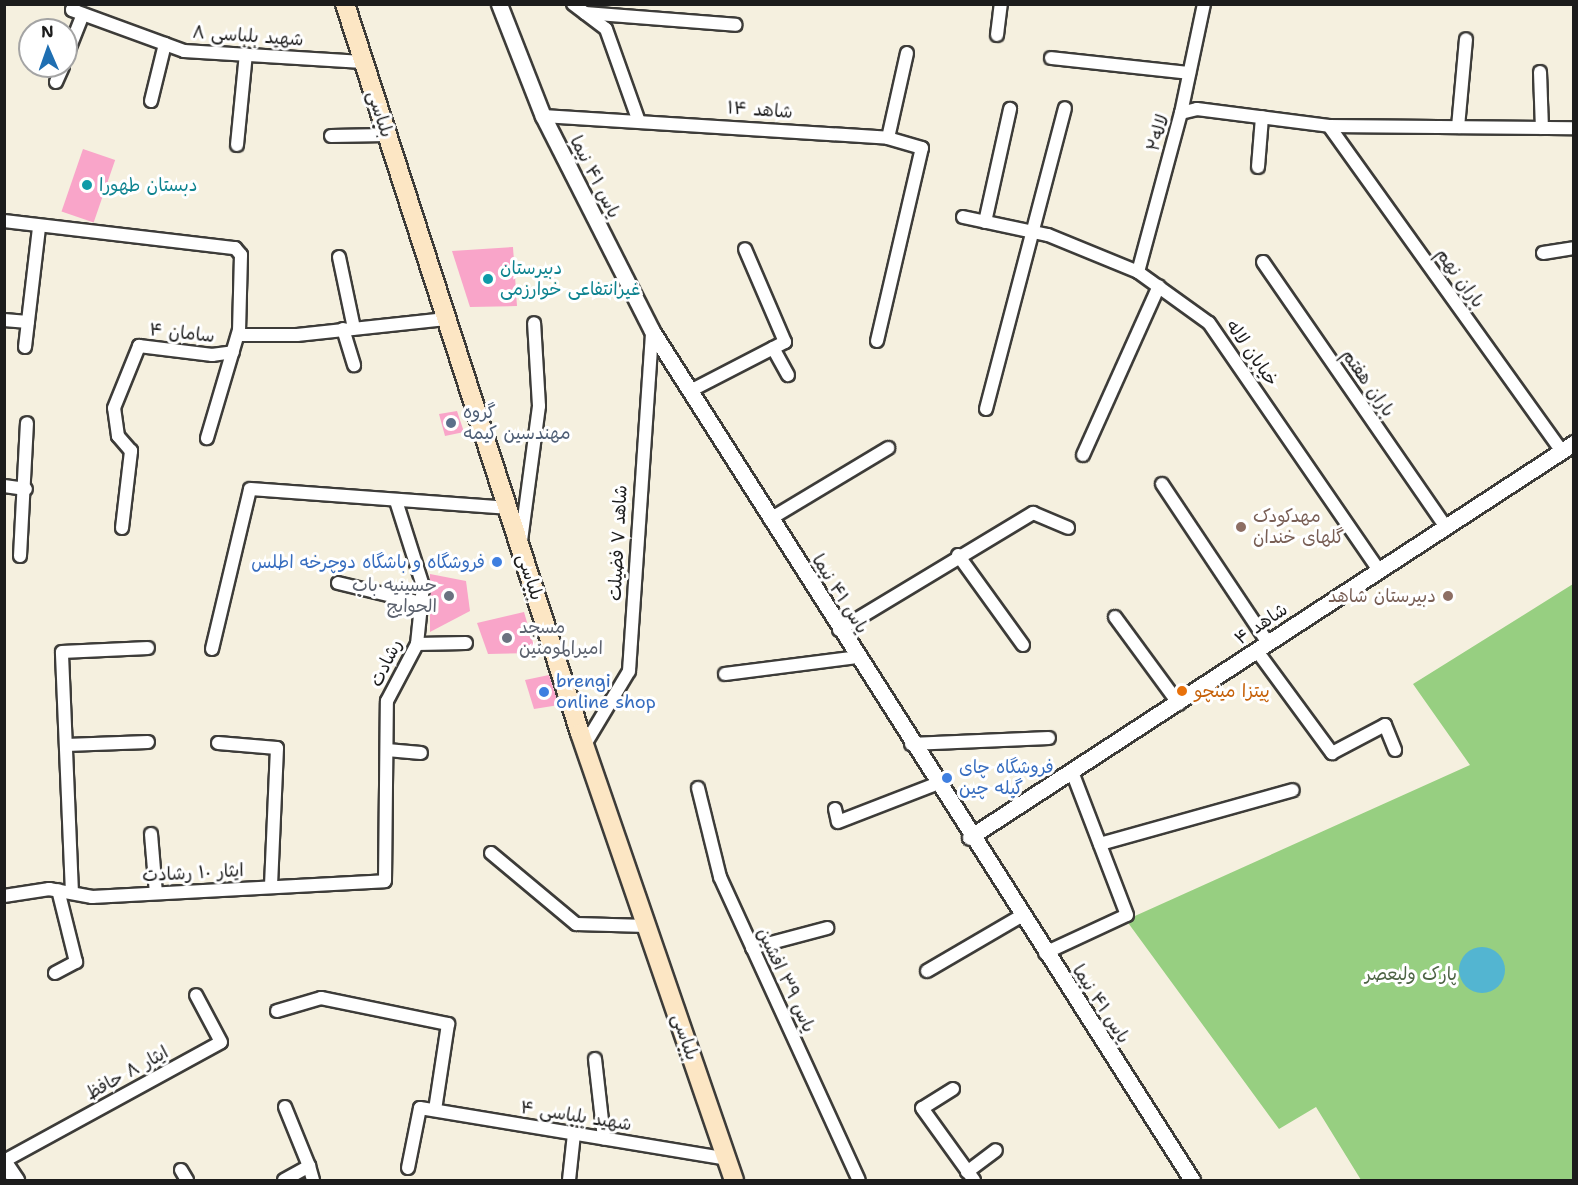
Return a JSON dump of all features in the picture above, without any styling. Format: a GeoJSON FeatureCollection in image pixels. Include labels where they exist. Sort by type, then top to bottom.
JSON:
{"type":"FeatureCollection","features":[{"type":"Feature","properties":{"kind":"main road","name":"بلباسی"},"geometry":{"type":"LineString","coordinates":[[345,4],[585,746],[734,1180]]}},
{"type":"Feature","properties":{"kind":"street","name":"شهید بلباسی ۸"},"geometry":{"type":"LineString","coordinates":[[74,4],[72,10],[184,51],[363,62]]}},
{"type":"Feature","properties":{"kind":"street","name":"یاس ۴۱ نیما"},"geometry":{"type":"LineString","coordinates":[[499,4],[543,116],[652,331],[936,784],[1192,1180]]}},
{"type":"Feature","properties":{"kind":"street"},"geometry":{"type":"LineString","coordinates":[[573,4],[606,29],[638,119]]}},
{"type":"Feature","properties":{"kind":"street"},"geometry":{"type":"LineString","coordinates":[[997,35],[1001,4]]}},
{"type":"Feature","properties":{"kind":"street"},"geometry":{"type":"LineString","coordinates":[[1181,113],[1204,4]]}},
{"type":"Feature","properties":{"kind":"street"},"geometry":{"type":"LineString","coordinates":[[585,13],[736,25]]}},
{"type":"Feature","properties":{"kind":"street"},"geometry":{"type":"LineString","coordinates":[[78,27],[83,14]]}},
{"type":"Feature","properties":{"kind":"street"},"geometry":{"type":"LineString","coordinates":[[1458,127],[1466,39]]}},
{"type":"Feature","properties":{"kind":"street"},"geometry":{"type":"LineString","coordinates":[[151,101],[165,44]]}},
{"type":"Feature","properties":{"kind":"street"},"geometry":{"type":"LineString","coordinates":[[888,138],[907,53]]}},
{"type":"Feature","properties":{"kind":"street"},"geometry":{"type":"LineString","coordinates":[[237,145],[246,54]]}},
{"type":"Feature","properties":{"kind":"street"},"geometry":{"type":"LineString","coordinates":[[1051,58],[1189,73]]}},
{"type":"Feature","properties":{"kind":"street"},"geometry":{"type":"LineString","coordinates":[[1540,72],[1542,128]]}},
{"type":"Feature","properties":{"kind":"street"},"geometry":{"type":"LineString","coordinates":[[56,82],[58,78]]}},
{"type":"Feature","properties":{"kind":"street"},"geometry":{"type":"LineString","coordinates":[[986,409],[1036,233],[1065,108]]}},
{"type":"Feature","properties":{"kind":"street"},"geometry":{"type":"LineString","coordinates":[[986,222],[1010,109]]}},
{"type":"Feature","properties":{"kind":"street","name":"لاله۲"},"geometry":{"type":"LineString","coordinates":[[1138,272],[1181,113],[1197,109],[1329,126],[1574,128]]}},
{"type":"Feature","properties":{"kind":"street","name":"شاهد ۱۴"},"geometry":{"type":"LineString","coordinates":[[543,116],[638,119],[888,138],[922,148],[877,341]]}},
{"type":"Feature","properties":{"kind":"street"},"geometry":{"type":"LineString","coordinates":[[1258,167],[1262,117]]}},
{"type":"Feature","properties":{"kind":"street","name":"باران نهم"},"geometry":{"type":"LineString","coordinates":[[1329,126],[1568,447]]}},
{"type":"Feature","properties":{"kind":"street"},"geometry":{"type":"LineString","coordinates":[[331,136],[387,135]]}},
{"type":"Feature","properties":{"kind":"street","name":"خیابان لاله"},"geometry":{"type":"LineString","coordinates":[[963,217],[1036,233],[1138,272],[1209,323],[1378,569]]}},
{"type":"Feature","properties":{"kind":"street"},"geometry":{"type":"LineString","coordinates":[[4,221],[39,228],[235,248],[241,255],[238,335],[207,438]]}},
{"type":"Feature","properties":{"kind":"street"},"geometry":{"type":"LineString","coordinates":[[26,347],[39,228]]}},
{"type":"Feature","properties":{"kind":"street"},"geometry":{"type":"LineString","coordinates":[[1543,253],[1574,248]]}},
{"type":"Feature","properties":{"kind":"street"},"geometry":{"type":"LineString","coordinates":[[690,391],[785,342],[745,249]]}},
{"type":"Feature","properties":{"kind":"street"},"geometry":{"type":"LineString","coordinates":[[339,257],[354,365]]}},
{"type":"Feature","properties":{"kind":"street","name":"باران هفتم"},"geometry":{"type":"LineString","coordinates":[[1263,262],[1444,524]]}},
{"type":"Feature","properties":{"kind":"street"},"geometry":{"type":"LineString","coordinates":[[1083,455],[1159,286]]}},
{"type":"Feature","properties":{"kind":"street"},"geometry":{"type":"LineString","coordinates":[[238,335],[348,329],[446,319]]}},
{"type":"Feature","properties":{"kind":"street"},"geometry":{"type":"LineString","coordinates":[[4,320],[28,322]]}},
{"type":"Feature","properties":{"kind":"street"},"geometry":{"type":"LineString","coordinates":[[520,549],[540,406],[534,323]]}},
{"type":"Feature","properties":{"kind":"street","name":"شاهد ۷ فضیلت"},"geometry":{"type":"LineString","coordinates":[[585,746],[629,671],[652,331]]}},
{"type":"Feature","properties":{"kind":"street","name":"سامان ۴"},"geometry":{"type":"LineString","coordinates":[[122,528],[131,451],[118,436],[114,408],[139,346],[212,355],[233,352]]}},
{"type":"Feature","properties":{"kind":"street"},"geometry":{"type":"LineString","coordinates":[[773,348],[788,375]]}},
{"type":"Feature","properties":{"kind":"street"},"geometry":{"type":"LineString","coordinates":[[20,556],[26,489],[27,423]]}},
{"type":"Feature","properties":{"kind":"street","name":"شاهد ۴"},"geometry":{"type":"LineString","coordinates":[[970,837],[1179,704],[1444,524],[1568,447]]}},
{"type":"Feature","properties":{"kind":"street"},"geometry":{"type":"LineString","coordinates":[[770,519],[888,448]]}},
{"type":"Feature","properties":{"kind":"street"},"geometry":{"type":"LineString","coordinates":[[1162,484],[1262,647],[1332,753],[1385,725],[1395,750]]}},
{"type":"Feature","properties":{"kind":"street"},"geometry":{"type":"LineString","coordinates":[[4,486],[26,489]]}},
{"type":"Feature","properties":{"kind":"street"},"geometry":{"type":"LineString","coordinates":[[212,649],[250,489],[507,508]]}},
{"type":"Feature","properties":{"kind":"street","name":"رشادت"},"geometry":{"type":"LineString","coordinates":[[385,881],[387,701],[417,644],[423,586],[396,501]]}},
{"type":"Feature","properties":{"kind":"street"},"geometry":{"type":"LineString","coordinates":[[839,630],[958,555],[1032,513],[1068,528]]}},
{"type":"Feature","properties":{"kind":"street"},"geometry":{"type":"LineString","coordinates":[[958,555],[1023,645]]}},
{"type":"Feature","properties":{"kind":"street"},"geometry":{"type":"LineString","coordinates":[[338,583],[421,603]]}},
{"type":"Feature","properties":{"kind":"street"},"geometry":{"type":"LineString","coordinates":[[1115,617],[1179,704]]}},
{"type":"Feature","properties":{"kind":"street"},"geometry":{"type":"LineString","coordinates":[[417,644],[466,643]]}},
{"type":"Feature","properties":{"kind":"street"},"geometry":{"type":"LineString","coordinates":[[72,893],[62,652],[148,648]]}},
{"type":"Feature","properties":{"kind":"street"},"geometry":{"type":"LineString","coordinates":[[725,674],[856,657]]}},
{"type":"Feature","properties":{"kind":"street"},"geometry":{"type":"LineString","coordinates":[[911,744],[1048,738]]}},
{"type":"Feature","properties":{"kind":"street"},"geometry":{"type":"LineString","coordinates":[[66,745],[148,742]]}},
{"type":"Feature","properties":{"kind":"street"},"geometry":{"type":"LineString","coordinates":[[218,743],[277,748],[271,887]]}},
{"type":"Feature","properties":{"kind":"street"},"geometry":{"type":"LineString","coordinates":[[387,750],[421,753]]}},
{"type":"Feature","properties":{"kind":"street"},"geometry":{"type":"LineString","coordinates":[[1045,953],[1127,915],[1072,772]]}},
{"type":"Feature","properties":{"kind":"street"},"geometry":{"type":"LineString","coordinates":[[835,809],[838,822],[936,784]]}},
{"type":"Feature","properties":{"kind":"street","name":"یاس ۳۹ افشین"},"geometry":{"type":"LineString","coordinates":[[698,788],[720,877],[859,1180]]}},
{"type":"Feature","properties":{"kind":"street"},"geometry":{"type":"LineString","coordinates":[[1100,844],[1293,790]]}},
{"type":"Feature","properties":{"kind":"street"},"geometry":{"type":"LineString","coordinates":[[151,834],[156,893]]}},
{"type":"Feature","properties":{"kind":"street"},"geometry":{"type":"LineString","coordinates":[[491,853],[576,924],[647,926]]}},
{"type":"Feature","properties":{"kind":"street","name":"ایثار ۱۰ رشادت"},"geometry":{"type":"LineString","coordinates":[[4,896],[58,890],[72,893],[156,893],[385,881]]}},
{"type":"Feature","properties":{"kind":"street"},"geometry":{"type":"LineString","coordinates":[[55,973],[76,962],[58,890]]}},
{"type":"Feature","properties":{"kind":"street"},"geometry":{"type":"LineString","coordinates":[[927,971],[1021,916]]}},
{"type":"Feature","properties":{"kind":"street"},"geometry":{"type":"LineString","coordinates":[[752,948],[827,928]]}},
{"type":"Feature","properties":{"kind":"street","name":"ایثار ۸ حافظ"},"geometry":{"type":"LineString","coordinates":[[8,1169],[221,1042],[196,994]]}},
{"type":"Feature","properties":{"kind":"street"},"geometry":{"type":"LineString","coordinates":[[277,1011],[321,998],[448,1024],[435,1110]]}},
{"type":"Feature","properties":{"kind":"street"},"geometry":{"type":"LineString","coordinates":[[595,1059],[604,1138]]}},
{"type":"Feature","properties":{"kind":"street"},"geometry":{"type":"LineString","coordinates":[[953,1089],[922,1108],[970,1176],[996,1150]]}},
{"type":"Feature","properties":{"kind":"street"},"geometry":{"type":"LineString","coordinates":[[285,1107],[313,1180]]}},
{"type":"Feature","properties":{"kind":"street","name":"شهید بلباسی ۴"},"geometry":{"type":"LineString","coordinates":[[408,1168],[420,1108],[727,1159]]}},
{"type":"Feature","properties":{"kind":"street"},"geometry":{"type":"LineString","coordinates":[[569,1180],[574,1134]]}},
{"type":"Feature","properties":{"kind":"street"},"geometry":{"type":"LineString","coordinates":[[284,1180],[309,1166]]}},
{"type":"Feature","properties":{"kind":"green space","name":"پارک ولیعصر"},"geometry":{"type":"Polygon","coordinates":[[[1573,584],[1573,1180],[1361,1180],[1316,1107],[1279,1129],[1126,920],[1470,765],[1413,684],[1573,584]]]}},
{"type":"Feature","properties":{"kind":"water"},"geometry":{"type":"Polygon","coordinates":[[[1482,947],[1498,954],[1505,970],[1498,986],[1482,993],[1466,986],[1459,970],[1466,954],[1482,947]]]}},
{"type":"Feature","properties":{"kind":"building","name":"دبستان طهورا"},"geometry":{"type":"Polygon","coordinates":[[[83,149],[115,160],[94,222],[62,211],[83,149]]]}},
{"type":"Feature","properties":{"kind":"building","name":"دبیرستان غیرانتفاعی خوارزمی"},"geometry":{"type":"Polygon","coordinates":[[[513,247],[517,306],[470,307],[452,251],[513,247]]]}},
{"type":"Feature","properties":{"kind":"building","name":"گروه مهندسین کیمه"},"geometry":{"type":"Polygon","coordinates":[[[457,411],[464,432],[445,436],[439,414],[457,411]]]}},
{"type":"Feature","properties":{"kind":"building","name":"حسینیه باب الحوایج"},"geometry":{"type":"Polygon","coordinates":[[[430,574],[466,581],[470,611],[430,632],[430,574]]]}},
{"type":"Feature","properties":{"kind":"building","name":"مسجد امیرالمومنین"},"geometry":{"type":"Polygon","coordinates":[[[524,612],[536,653],[488,654],[477,623],[524,612]]]}},
{"type":"Feature","properties":{"kind":"building","name":"brengi online shop"},"geometry":{"type":"Polygon","coordinates":[[[549,675],[559,705],[534,709],[525,680],[549,675]]]}},
{"type":"Feature","properties":{"kind":"place","name":"دبستان طهورا"},"geometry":{"type":"Point","coordinates":[87,185]}},
{"type":"Feature","properties":{"kind":"place","name":"دبیرستان غیرانتفاعی خوارزمی"},"geometry":{"type":"Point","coordinates":[488,279]}},
{"type":"Feature","properties":{"kind":"place","name":"گروه مهندسین کیمه"},"geometry":{"type":"Point","coordinates":[451,423]}},
{"type":"Feature","properties":{"kind":"place","name":"مهدکودک گلهای خندان"},"geometry":{"type":"Point","coordinates":[1241,527]}},
{"type":"Feature","properties":{"kind":"place","name":"فروشگاه و باشگاه دوچرخه اطلس"},"geometry":{"type":"Point","coordinates":[497,562]}},
{"type":"Feature","properties":{"kind":"place","name":"حسینیه باب الحوایج"},"geometry":{"type":"Point","coordinates":[449,596]}},
{"type":"Feature","properties":{"kind":"place","name":"دبیرستان شاهد"},"geometry":{"type":"Point","coordinates":[1448,596]}},
{"type":"Feature","properties":{"kind":"place","name":"مسجد امیرالمومنین"},"geometry":{"type":"Point","coordinates":[507,638]}},
{"type":"Feature","properties":{"kind":"place","name":"پیتزا مینچو"},"geometry":{"type":"Point","coordinates":[1182,691]}},
{"type":"Feature","properties":{"kind":"place","name":"brengi online shop"},"geometry":{"type":"Point","coordinates":[544,692]}},
{"type":"Feature","properties":{"kind":"place","name":"فروشگاه چای گیله‌ چین"},"geometry":{"type":"Point","coordinates":[947,778]}}]}
